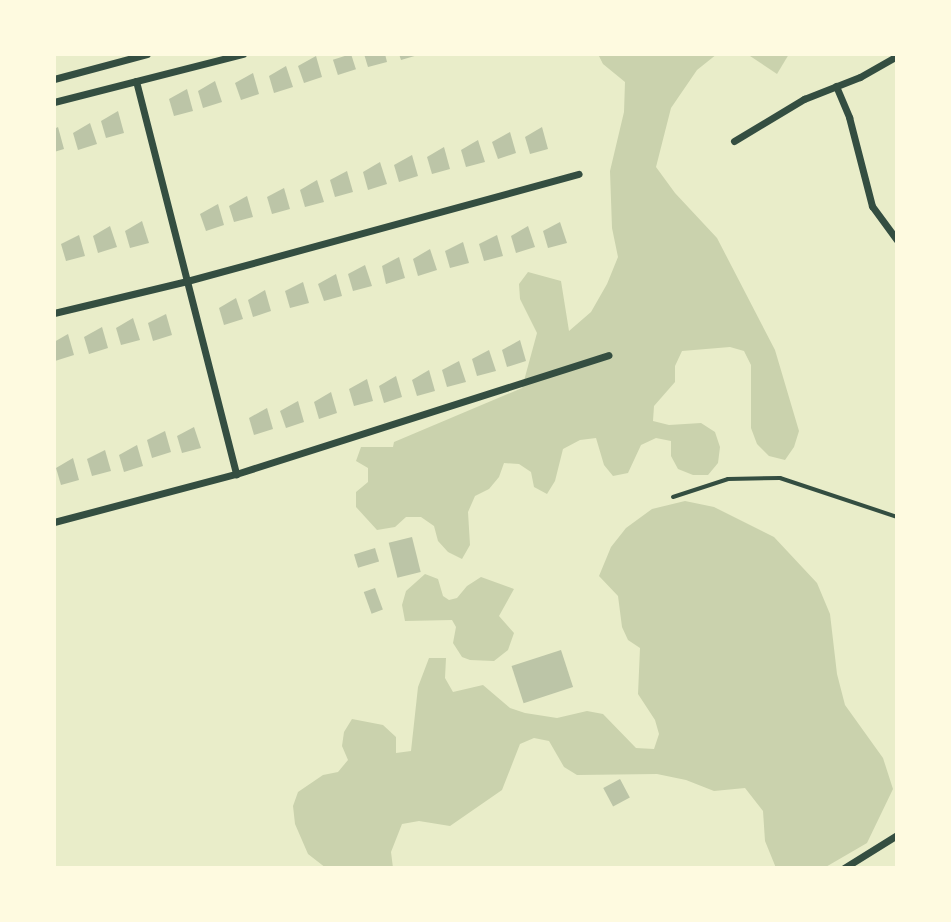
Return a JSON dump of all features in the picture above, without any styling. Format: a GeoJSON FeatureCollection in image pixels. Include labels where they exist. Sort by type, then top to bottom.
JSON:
{"type":"FeatureCollection","features":[{"type":"Feature","properties":{"kind":"street"},"geometry":{"type":"LineString","coordinates":[[54,79],[147,54]]}},
{"type":"Feature","properties":{"kind":"street"},"geometry":{"type":"LineString","coordinates":[[196,54],[199,65]]}},
{"type":"Feature","properties":{"kind":"street"},"geometry":{"type":"LineString","coordinates":[[54,102],[243,54]]}},
{"type":"Feature","properties":{"kind":"street"},"geometry":{"type":"LineString","coordinates":[[734,141],[804,99],[897,56]]}},
{"type":"Feature","properties":{"kind":"street"},"geometry":{"type":"LineString","coordinates":[[136,81],[236,474]]}},
{"type":"Feature","properties":{"kind":"street"},"geometry":{"type":"LineString","coordinates":[[836,86],[849,117],[872,206],[897,240]]}},
{"type":"Feature","properties":{"kind":"street"},"geometry":{"type":"LineString","coordinates":[[54,313],[187,281],[579,174]]}},
{"type":"Feature","properties":{"kind":"street"},"geometry":{"type":"LineString","coordinates":[[54,522],[236,474],[608,355]]}},
{"type":"Feature","properties":{"kind":"street"},"geometry":{"type":"LineString","coordinates":[[844,868],[897,835]]}},
{"type":"Feature","properties":{"kind":"lane"},"geometry":{"type":"LineString","coordinates":[[673,497],[728,479],[780,478],[897,517]]}},
{"type":"Feature","properties":{"kind":"green space"},"geometry":{"type":"Polygon","coordinates":[[[598,54],[717,54],[697,70],[671,108],[656,167],[675,193],[717,238],[775,350],[799,431],[794,447],[785,460],[769,456],[757,444],[751,428],[751,365],[744,351],[730,347],[682,351],[675,366],[675,382],[654,406],[653,421],[669,425],[701,423],[715,432],[720,447],[718,463],[708,475],[693,475],[678,469],[671,456],[671,441],[656,438],[641,445],[628,473],[613,476],[604,465],[596,438],[580,440],[563,449],[555,481],[547,494],[534,487],[531,472],[519,464],[504,463],[499,477],[489,489],[475,496],[468,512],[470,545],[462,559],[448,552],[438,541],[434,526],[421,517],[406,517],[395,527],[377,530],[356,507],[356,492],[368,482],[368,468],[356,461],[361,447],[393,447],[394,442],[522,388],[537,333],[520,299],[519,284],[528,272],[561,281],[569,331],[591,312],[607,284],[618,257],[612,228],[610,171],[624,112],[625,82],[603,64],[598,54]]]}},
{"type":"Feature","properties":{"kind":"green space"},"geometry":{"type":"Polygon","coordinates":[[[747,54],[789,54],[777,74],[747,54]]]}},
{"type":"Feature","properties":{"kind":"green space"},"geometry":{"type":"Polygon","coordinates":[[[685,501],[714,507],[774,537],[817,583],[830,614],[837,674],[845,705],[883,758],[893,789],[867,843],[824,868],[776,868],[765,841],[763,811],[745,788],[714,791],[686,780],[657,774],[577,775],[564,767],[549,741],[534,738],[520,744],[502,790],[450,826],[419,821],[402,824],[391,852],[393,868],[326,868],[308,854],[295,824],[293,806],[298,792],[323,775],[338,772],[348,760],[342,746],[344,732],[352,719],[383,725],[396,737],[396,753],[411,751],[418,687],[429,658],[446,658],[445,678],[453,692],[483,685],[510,708],[525,713],[557,718],[587,711],[603,714],[636,748],[654,749],[659,734],[655,720],[638,694],[640,648],[628,640],[622,627],[618,596],[599,576],[611,547],[626,528],[652,509],[685,501]]]}},
{"type":"Feature","properties":{"kind":"green space"},"geometry":{"type":"Polygon","coordinates":[[[425,574],[438,579],[443,596],[449,600],[457,598],[467,586],[481,577],[514,589],[499,616],[514,633],[508,650],[494,661],[470,660],[462,657],[453,643],[456,627],[452,620],[405,621],[402,605],[406,591],[425,574]]]}},
{"type":"Feature","properties":{"kind":"building"},"geometry":{"type":"Polygon","coordinates":[[[351,54],[356,69],[338,75],[333,60],[351,54]]]}},
{"type":"Feature","properties":{"kind":"building"},"geometry":{"type":"Polygon","coordinates":[[[364,54],[385,54],[387,62],[368,67],[364,54]]]}},
{"type":"Feature","properties":{"kind":"building"},"geometry":{"type":"Polygon","coordinates":[[[399,54],[417,54],[418,55],[401,60],[399,54]]]}},
{"type":"Feature","properties":{"kind":"building"},"geometry":{"type":"Polygon","coordinates":[[[316,56],[322,77],[304,83],[298,66],[316,56]]]}},
{"type":"Feature","properties":{"kind":"building"},"geometry":{"type":"Polygon","coordinates":[[[286,66],[293,87],[274,93],[269,76],[286,66]]]}},
{"type":"Feature","properties":{"kind":"building"},"geometry":{"type":"Polygon","coordinates":[[[253,73],[259,94],[241,100],[235,83],[253,73]]]}},
{"type":"Feature","properties":{"kind":"building"},"geometry":{"type":"Polygon","coordinates":[[[215,81],[222,102],[203,108],[198,91],[215,81]]]}},
{"type":"Feature","properties":{"kind":"building"},"geometry":{"type":"Polygon","coordinates":[[[187,89],[193,111],[174,116],[169,99],[187,89]]]}},
{"type":"Feature","properties":{"kind":"building"},"geometry":{"type":"Polygon","coordinates":[[[118,111],[124,133],[106,138],[101,121],[118,111]]]}},
{"type":"Feature","properties":{"kind":"building"},"geometry":{"type":"Polygon","coordinates":[[[90,123],[97,144],[78,150],[73,133],[90,123]]]}},
{"type":"Feature","properties":{"kind":"building"},"geometry":{"type":"Polygon","coordinates":[[[58,127],[64,149],[54,152],[54,129],[58,127]]]}},
{"type":"Feature","properties":{"kind":"building"},"geometry":{"type":"Polygon","coordinates":[[[542,127],[548,149],[530,154],[525,137],[542,127]]]}},
{"type":"Feature","properties":{"kind":"building"},"geometry":{"type":"Polygon","coordinates":[[[510,132],[516,153],[498,159],[492,142],[510,132]]]}},
{"type":"Feature","properties":{"kind":"building"},"geometry":{"type":"Polygon","coordinates":[[[478,140],[485,162],[466,167],[461,150],[478,140]]]}},
{"type":"Feature","properties":{"kind":"building"},"geometry":{"type":"Polygon","coordinates":[[[444,147],[450,169],[432,174],[427,157],[444,147]]]}},
{"type":"Feature","properties":{"kind":"building"},"geometry":{"type":"Polygon","coordinates":[[[412,155],[418,176],[399,182],[394,165],[412,155]]]}},
{"type":"Feature","properties":{"kind":"building"},"geometry":{"type":"Polygon","coordinates":[[[380,162],[387,184],[368,190],[363,172],[380,162]]]}},
{"type":"Feature","properties":{"kind":"building"},"geometry":{"type":"Polygon","coordinates":[[[347,171],[353,192],[335,197],[330,180],[347,171]]]}},
{"type":"Feature","properties":{"kind":"building"},"geometry":{"type":"Polygon","coordinates":[[[317,180],[324,202],[305,207],[300,190],[317,180]]]}},
{"type":"Feature","properties":{"kind":"building"},"geometry":{"type":"Polygon","coordinates":[[[284,188],[290,209],[272,214],[267,197],[284,188]]]}},
{"type":"Feature","properties":{"kind":"building"},"geometry":{"type":"Polygon","coordinates":[[[247,196],[253,217],[234,222],[229,206],[247,196]]]}},
{"type":"Feature","properties":{"kind":"building"},"geometry":{"type":"Polygon","coordinates":[[[218,204],[224,225],[206,231],[200,214],[218,204]]]}},
{"type":"Feature","properties":{"kind":"building"},"geometry":{"type":"Polygon","coordinates":[[[142,221],[149,243],[130,248],[125,231],[142,221]]]}},
{"type":"Feature","properties":{"kind":"building"},"geometry":{"type":"Polygon","coordinates":[[[560,222],[567,243],[548,248],[543,231],[560,222]]]}},
{"type":"Feature","properties":{"kind":"building"},"geometry":{"type":"Polygon","coordinates":[[[110,226],[117,247],[98,253],[93,236],[110,226]]]}},
{"type":"Feature","properties":{"kind":"building"},"geometry":{"type":"Polygon","coordinates":[[[528,226],[535,247],[516,253],[511,236],[528,226]]]}},
{"type":"Feature","properties":{"kind":"building"},"geometry":{"type":"Polygon","coordinates":[[[79,235],[85,256],[66,261],[61,244],[79,235]]]}},
{"type":"Feature","properties":{"kind":"building"},"geometry":{"type":"Polygon","coordinates":[[[497,235],[503,256],[484,261],[479,244],[497,235]]]}},
{"type":"Feature","properties":{"kind":"building"},"geometry":{"type":"Polygon","coordinates":[[[463,242],[469,263],[450,268],[445,251],[463,242]]]}},
{"type":"Feature","properties":{"kind":"building"},"geometry":{"type":"Polygon","coordinates":[[[430,249],[437,270],[418,276],[413,259],[430,249]]]}},
{"type":"Feature","properties":{"kind":"building"},"geometry":{"type":"Polygon","coordinates":[[[399,257],[405,278],[386,284],[382,266],[399,257]]]}},
{"type":"Feature","properties":{"kind":"building"},"geometry":{"type":"Polygon","coordinates":[[[365,265],[372,286],[353,291],[348,274],[365,265]]]}},
{"type":"Feature","properties":{"kind":"building"},"geometry":{"type":"Polygon","coordinates":[[[336,274],[342,296],[324,301],[318,284],[336,274]]]}},
{"type":"Feature","properties":{"kind":"building"},"geometry":{"type":"Polygon","coordinates":[[[303,282],[309,303],[290,308],[285,291],[303,282]]]}},
{"type":"Feature","properties":{"kind":"building"},"geometry":{"type":"Polygon","coordinates":[[[265,290],[271,311],[253,317],[248,300],[265,290]]]}},
{"type":"Feature","properties":{"kind":"building"},"geometry":{"type":"Polygon","coordinates":[[[236,298],[243,319],[224,325],[219,308],[236,298]]]}},
{"type":"Feature","properties":{"kind":"building"},"geometry":{"type":"Polygon","coordinates":[[[166,314],[172,335],[153,341],[148,323],[166,314]]]}},
{"type":"Feature","properties":{"kind":"building"},"geometry":{"type":"Polygon","coordinates":[[[133,318],[140,340],[121,345],[116,328],[133,318]]]}},
{"type":"Feature","properties":{"kind":"building"},"geometry":{"type":"Polygon","coordinates":[[[102,327],[108,348],[89,354],[84,337],[102,327]]]}},
{"type":"Feature","properties":{"kind":"building"},"geometry":{"type":"Polygon","coordinates":[[[68,334],[74,355],[55,361],[54,342],[68,334]]]}},
{"type":"Feature","properties":{"kind":"building"},"geometry":{"type":"Polygon","coordinates":[[[520,340],[526,361],[507,367],[502,350],[520,340]]]}},
{"type":"Feature","properties":{"kind":"building"},"geometry":{"type":"Polygon","coordinates":[[[489,350],[496,371],[477,376],[472,359],[489,350]]]}},
{"type":"Feature","properties":{"kind":"building"},"geometry":{"type":"Polygon","coordinates":[[[459,361],[466,382],[447,387],[442,370],[459,361]]]}},
{"type":"Feature","properties":{"kind":"building"},"geometry":{"type":"Polygon","coordinates":[[[429,370],[435,391],[417,396],[412,380],[429,370]]]}},
{"type":"Feature","properties":{"kind":"building"},"geometry":{"type":"Polygon","coordinates":[[[396,376],[402,397],[384,403],[379,386],[396,376]]]}},
{"type":"Feature","properties":{"kind":"building"},"geometry":{"type":"Polygon","coordinates":[[[367,379],[373,401],[354,406],[349,389],[367,379]]]}},
{"type":"Feature","properties":{"kind":"building"},"geometry":{"type":"Polygon","coordinates":[[[331,392],[337,413],[319,419],[314,402],[331,392]]]}},
{"type":"Feature","properties":{"kind":"building"},"geometry":{"type":"Polygon","coordinates":[[[298,401],[304,422],[286,428],[280,411],[298,401]]]}},
{"type":"Feature","properties":{"kind":"building"},"geometry":{"type":"Polygon","coordinates":[[[267,408],[273,429],[254,435],[249,418],[267,408]]]}},
{"type":"Feature","properties":{"kind":"building"},"geometry":{"type":"Polygon","coordinates":[[[194,427],[201,448],[182,453],[177,436],[194,427]]]}},
{"type":"Feature","properties":{"kind":"building"},"geometry":{"type":"Polygon","coordinates":[[[165,431],[171,452],[152,458],[147,440],[165,431]]]}},
{"type":"Feature","properties":{"kind":"building"},"geometry":{"type":"Polygon","coordinates":[[[137,445],[143,466],[124,472],[119,455],[137,445]]]}},
{"type":"Feature","properties":{"kind":"building"},"geometry":{"type":"Polygon","coordinates":[[[105,450],[111,471],[92,476],[87,459],[105,450]]]}},
{"type":"Feature","properties":{"kind":"building"},"geometry":{"type":"Polygon","coordinates":[[[73,458],[79,480],[61,485],[56,468],[73,458]]]}},
{"type":"Feature","properties":{"kind":"building"},"geometry":{"type":"Polygon","coordinates":[[[412,537],[421,572],[397,578],[389,543],[412,537]]]}},
{"type":"Feature","properties":{"kind":"building"},"geometry":{"type":"Polygon","coordinates":[[[375,548],[379,561],[358,568],[354,554],[375,548]]]}},
{"type":"Feature","properties":{"kind":"building"},"geometry":{"type":"Polygon","coordinates":[[[375,588],[383,610],[372,614],[364,592],[375,588]]]}},
{"type":"Feature","properties":{"kind":"building"},"geometry":{"type":"Polygon","coordinates":[[[561,650],[573,687],[524,703],[512,666],[561,650]]]}},
{"type":"Feature","properties":{"kind":"building"},"geometry":{"type":"Polygon","coordinates":[[[620,779],[630,798],[613,806],[603,788],[620,779]]]}}]}
